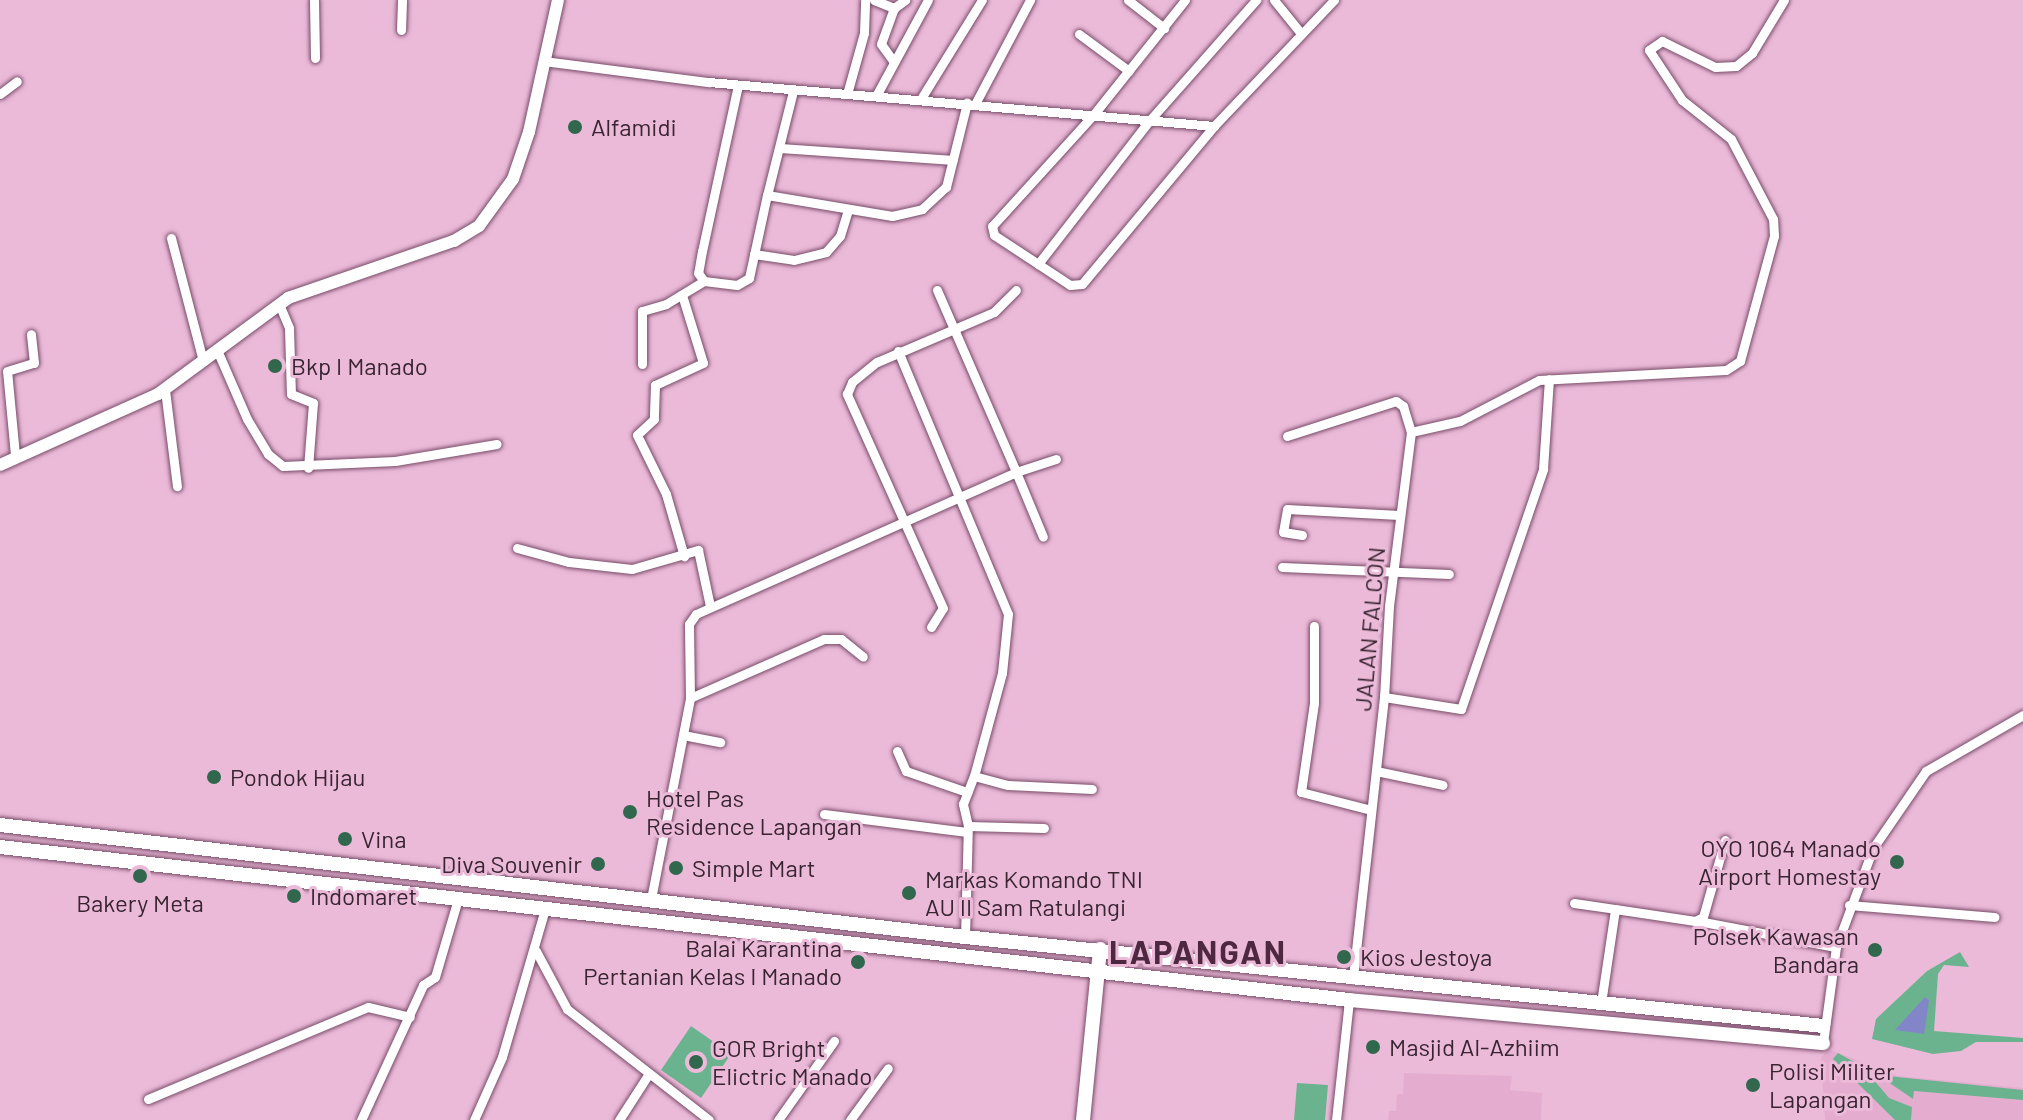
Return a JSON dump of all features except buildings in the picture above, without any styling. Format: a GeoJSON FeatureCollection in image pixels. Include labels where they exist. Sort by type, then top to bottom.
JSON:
{"type":"FeatureCollection","features":[{"type":"Feature","properties":{"kind":"main road"},"geometry":{"type":"LineString","coordinates":[[0,465],[15,455],[117,415],[165,390],[279,304],[305,289],[454,241],[479,226],[513,179],[558,0]]}},
{"type":"Feature","properties":{"kind":"main road"},"geometry":{"type":"LineString","coordinates":[[0,825],[965,937],[1823,1026]]}},
{"type":"Feature","properties":{"kind":"main road"},"geometry":{"type":"LineString","coordinates":[[0,847],[1349,1000],[1823,1043]]}},
{"type":"Feature","properties":{"kind":"main road"},"geometry":{"type":"LineString","coordinates":[[406,893],[409,873]]}},
{"type":"Feature","properties":{"kind":"main road"},"geometry":{"type":"LineString","coordinates":[[856,944],[859,924]]}},
{"type":"Feature","properties":{"kind":"main road"},"geometry":{"type":"LineString","coordinates":[[1083,1120],[1100,949]]}},
{"type":"Feature","properties":{"kind":"street"},"geometry":{"type":"LineString","coordinates":[[314,0],[315,58]]}},
{"type":"Feature","properties":{"kind":"street"},"geometry":{"type":"LineString","coordinates":[[401,30],[402,0]]}},
{"type":"Feature","properties":{"kind":"street"},"geometry":{"type":"LineString","coordinates":[[847,94],[864,33],[865,0]]}},
{"type":"Feature","properties":{"kind":"street"},"geometry":{"type":"LineString","coordinates":[[874,0],[894,8]]}},
{"type":"Feature","properties":{"kind":"street"},"geometry":{"type":"LineString","coordinates":[[881,44],[894,8],[905,0]]}},
{"type":"Feature","properties":{"kind":"street"},"geometry":{"type":"LineString","coordinates":[[876,96],[928,0]]}},
{"type":"Feature","properties":{"kind":"street"},"geometry":{"type":"LineString","coordinates":[[922,97],[982,0]]}},
{"type":"Feature","properties":{"kind":"street"},"geometry":{"type":"LineString","coordinates":[[767,195],[892,216],[922,209],[946,187],[971,104],[1030,0]]}},
{"type":"Feature","properties":{"kind":"street"},"geometry":{"type":"LineString","coordinates":[[1128,0],[1164,28]]}},
{"type":"Feature","properties":{"kind":"street"},"geometry":{"type":"LineString","coordinates":[[1185,0],[1089,118],[992,226],[994,235],[1070,285],[1082,284],[1214,126],[1299,31],[1334,0]]}},
{"type":"Feature","properties":{"kind":"street"},"geometry":{"type":"LineString","coordinates":[[1038,264],[1148,123],[1256,0]]}},
{"type":"Feature","properties":{"kind":"street"},"geometry":{"type":"LineString","coordinates":[[1274,0],[1299,31]]}},
{"type":"Feature","properties":{"kind":"street"},"geometry":{"type":"LineString","coordinates":[[1287,436],[1396,401],[1403,406],[1411,432],[1460,421],[1526,385],[1549,379],[1726,370],[1740,361],[1774,236],[1773,219],[1731,139],[1682,100],[1649,50],[1666,42],[1715,67],[1736,66],[1752,53],[1784,0]]}},
{"type":"Feature","properties":{"kind":"street"},"geometry":{"type":"LineString","coordinates":[[864,33],[881,44],[894,62]]}},
{"type":"Feature","properties":{"kind":"street"},"geometry":{"type":"LineString","coordinates":[[1079,34],[1129,71]]}},
{"type":"Feature","properties":{"kind":"street"},"geometry":{"type":"LineString","coordinates":[[544,61],[793,91],[922,97],[1089,118],[1214,126]]}},
{"type":"Feature","properties":{"kind":"street"},"geometry":{"type":"LineString","coordinates":[[0,94],[17,81]]}},
{"type":"Feature","properties":{"kind":"street"},"geometry":{"type":"LineString","coordinates":[[704,281],[698,273],[738,85]]}},
{"type":"Feature","properties":{"kind":"street"},"geometry":{"type":"LineString","coordinates":[[642,364],[642,311],[682,295],[704,281],[745,282],[793,91]]}},
{"type":"Feature","properties":{"kind":"street"},"geometry":{"type":"LineString","coordinates":[[781,148],[953,160]]}},
{"type":"Feature","properties":{"kind":"street"},"geometry":{"type":"LineString","coordinates":[[754,254],[794,260],[826,252],[840,236],[848,210]]}},
{"type":"Feature","properties":{"kind":"street"},"geometry":{"type":"LineString","coordinates":[[171,238],[203,361]]}},
{"type":"Feature","properties":{"kind":"street"},"geometry":{"type":"LineString","coordinates":[[937,290],[1043,537]]}},
{"type":"Feature","properties":{"kind":"street"},"geometry":{"type":"LineString","coordinates":[[931,627],[943,608],[847,394],[862,373],[898,351],[994,312],[1016,290]]}},
{"type":"Feature","properties":{"kind":"street"},"geometry":{"type":"LineString","coordinates":[[682,295],[703,363],[655,385],[654,419],[637,435],[666,494],[684,556]]}},
{"type":"Feature","properties":{"kind":"street"},"geometry":{"type":"LineString","coordinates":[[279,304],[289,328],[291,394],[313,403],[308,468]]}},
{"type":"Feature","properties":{"kind":"street"},"geometry":{"type":"LineString","coordinates":[[15,455],[7,371],[34,363],[31,334]]}},
{"type":"Feature","properties":{"kind":"street"},"geometry":{"type":"LineString","coordinates":[[217,350],[268,454],[283,466],[308,468],[497,444]]}},
{"type":"Feature","properties":{"kind":"street"},"geometry":{"type":"LineString","coordinates":[[898,351],[962,495],[1008,614],[1002,673],[963,813],[968,829],[965,937]]}},
{"type":"Feature","properties":{"kind":"street"},"geometry":{"type":"LineString","coordinates":[[1384,697],[1461,709],[1543,469],[1549,379]]}},
{"type":"Feature","properties":{"kind":"street"},"geometry":{"type":"LineString","coordinates":[[165,390],[177,486]]}},
{"type":"Feature","properties":{"kind":"street","name":"JALAN FALCON"},"geometry":{"type":"LineString","coordinates":[[1353,979],[1384,697],[1399,515],[1411,432]]}},
{"type":"Feature","properties":{"kind":"street"},"geometry":{"type":"LineString","coordinates":[[651,899],[690,698],[694,669],[689,624],[710,606],[1016,472],[1056,459]]}},
{"type":"Feature","properties":{"kind":"street"},"geometry":{"type":"LineString","coordinates":[[1302,535],[1283,532],[1287,509],[1399,515]]}},
{"type":"Feature","properties":{"kind":"street"},"geometry":{"type":"LineString","coordinates":[[517,548],[569,562],[632,569],[698,550],[710,606]]}},
{"type":"Feature","properties":{"kind":"street"},"geometry":{"type":"LineString","coordinates":[[1282,567],[1449,574]]}},
{"type":"Feature","properties":{"kind":"street"},"geometry":{"type":"LineString","coordinates":[[1314,626],[1314,703],[1301,792],[1371,810]]}},
{"type":"Feature","properties":{"kind":"street"},"geometry":{"type":"LineString","coordinates":[[690,698],[824,639],[841,639],[863,657]]}},
{"type":"Feature","properties":{"kind":"street"},"geometry":{"type":"LineString","coordinates":[[1823,1043],[1836,947],[1849,905],[1873,848],[1926,771],[2023,715]]}},
{"type":"Feature","properties":{"kind":"street"},"geometry":{"type":"LineString","coordinates":[[683,735],[720,742]]}},
{"type":"Feature","properties":{"kind":"street"},"geometry":{"type":"LineString","coordinates":[[897,751],[906,771],[967,792]]}},
{"type":"Feature","properties":{"kind":"street"},"geometry":{"type":"LineString","coordinates":[[1376,771],[1443,785]]}},
{"type":"Feature","properties":{"kind":"street"},"geometry":{"type":"LineString","coordinates":[[974,776],[1008,785],[1092,789]]}},
{"type":"Feature","properties":{"kind":"street"},"geometry":{"type":"LineString","coordinates":[[824,814],[968,829],[1044,828]]}},
{"type":"Feature","properties":{"kind":"street"},"geometry":{"type":"LineString","coordinates":[[1695,921],[1703,917],[1725,840]]}},
{"type":"Feature","properties":{"kind":"street"},"geometry":{"type":"LineString","coordinates":[[361,1120],[423,985],[435,977],[458,899]]}},
{"type":"Feature","properties":{"kind":"street"},"geometry":{"type":"LineString","coordinates":[[1574,903],[1836,947]]}},
{"type":"Feature","properties":{"kind":"street"},"geometry":{"type":"LineString","coordinates":[[1849,905],[1995,917]]}},
{"type":"Feature","properties":{"kind":"street"},"geometry":{"type":"LineString","coordinates":[[474,1120],[502,1057],[536,951],[545,909]]}},
{"type":"Feature","properties":{"kind":"street"},"geometry":{"type":"LineString","coordinates":[[1601,1003],[1615,909]]}},
{"type":"Feature","properties":{"kind":"street"},"geometry":{"type":"LineString","coordinates":[[536,951],[567,1009],[709,1120]]}},
{"type":"Feature","properties":{"kind":"street"},"geometry":{"type":"LineString","coordinates":[[1336,1120],[1349,1000]]}},
{"type":"Feature","properties":{"kind":"street"},"geometry":{"type":"LineString","coordinates":[[148,1099],[368,1007],[410,1017]]}},
{"type":"Feature","properties":{"kind":"street"},"geometry":{"type":"LineString","coordinates":[[778,1120],[834,1041]]}},
{"type":"Feature","properties":{"kind":"street"},"geometry":{"type":"LineString","coordinates":[[850,1120],[888,1068]]}},
{"type":"Feature","properties":{"kind":"street"},"geometry":{"type":"LineString","coordinates":[[619,1120],[648,1075]]}},
{"type":"Feature","properties":{"kind":"shaded area"},"geometry":{"type":"Polygon","coordinates":[[[1828,1049],[1898,1076],[2023,1088],[2023,1120],[1825,1120],[1821,1058],[1828,1049]]]}},
{"type":"Feature","properties":{"kind":"shaded area"},"geometry":{"type":"Polygon","coordinates":[[[1404,1073],[1512,1076],[1510,1090],[1542,1093],[1541,1120],[1388,1120],[1389,1111],[1396,1111],[1397,1094],[1403,1094],[1404,1073]]]}},
{"type":"Feature","properties":{"kind":"green space"},"geometry":{"type":"Polygon","coordinates":[[[1960,952],[1969,967],[1944,965],[1938,974],[1934,1031],[2023,1038],[2023,1042],[1976,1042],[1961,1051],[1933,1054],[1872,1039],[1876,1019],[1927,971],[1960,952]]]}},
{"type":"Feature","properties":{"kind":"green space","name":"GOR Bright Elictric Manado"},"geometry":{"type":"Polygon","coordinates":[[[691,1026],[731,1054],[701,1098],[661,1070],[691,1026]]]}},
{"type":"Feature","properties":{"kind":"green space"},"geometry":{"type":"Polygon","coordinates":[[[1838,1053],[1863,1067],[1889,1098],[1912,1107],[1911,1120],[1895,1120],[1833,1059],[1838,1053]]]}},
{"type":"Feature","properties":{"kind":"green space"},"geometry":{"type":"Polygon","coordinates":[[[1878,1075],[2023,1090],[2023,1100],[1914,1091],[1913,1099],[1878,1075]]]}},
{"type":"Feature","properties":{"kind":"green space"},"geometry":{"type":"Polygon","coordinates":[[[1297,1083],[1328,1085],[1325,1120],[1294,1120],[1297,1083]]]}},
{"type":"Feature","properties":{"kind":"water"},"geometry":{"type":"Polygon","coordinates":[[[1925,997],[1929,1000],[1924,1034],[1895,1030],[1925,997]]]}},
{"type":"Feature","properties":{"kind":"place","name":"Alfamidi"},"geometry":{"type":"Point","coordinates":[575,127]}},
{"type":"Feature","properties":{"kind":"place","name":"Bkp I Manado"},"geometry":{"type":"Point","coordinates":[275,366]}},
{"type":"Feature","properties":{"kind":"place","name":"Pondok Hijau"},"geometry":{"type":"Point","coordinates":[214,777]}},
{"type":"Feature","properties":{"kind":"place","name":"Hotel Pas Residence Lapangan"},"geometry":{"type":"Point","coordinates":[630,812]}},
{"type":"Feature","properties":{"kind":"place","name":"Vina"},"geometry":{"type":"Point","coordinates":[345,839]}},
{"type":"Feature","properties":{"kind":"place","name":"OYO 1064 Manado Airport Homestay"},"geometry":{"type":"Point","coordinates":[1897,862]}},
{"type":"Feature","properties":{"kind":"place","name":"Diva Souvenir"},"geometry":{"type":"Point","coordinates":[598,864]}},
{"type":"Feature","properties":{"kind":"place","name":"Simple Mart"},"geometry":{"type":"Point","coordinates":[676,868]}},
{"type":"Feature","properties":{"kind":"place","name":"Bakery Meta"},"geometry":{"type":"Point","coordinates":[140,876]}},
{"type":"Feature","properties":{"kind":"place","name":"Markas Komando TNI AU II Sam Ratulangi"},"geometry":{"type":"Point","coordinates":[909,893]}},
{"type":"Feature","properties":{"kind":"place","name":"Indomaret"},"geometry":{"type":"Point","coordinates":[294,896]}},
{"type":"Feature","properties":{"kind":"place","name":"Polsek Kawasan Bandara"},"geometry":{"type":"Point","coordinates":[1875,950]}},
{"type":"Feature","properties":{"kind":"place","name":"Kios Jestoya"},"geometry":{"type":"Point","coordinates":[1344,957]}},
{"type":"Feature","properties":{"kind":"place","name":"Balai Karantina Pertanian Kelas I Manado"},"geometry":{"type":"Point","coordinates":[858,962]}},
{"type":"Feature","properties":{"kind":"place","name":"Masjid Al-Azhiim"},"geometry":{"type":"Point","coordinates":[1373,1047]}},
{"type":"Feature","properties":{"kind":"place","name":"GOR Bright Elictric Manado"},"geometry":{"type":"Point","coordinates":[696,1062]}},
{"type":"Feature","properties":{"kind":"place","name":"Polisi Militer Lapangan"},"geometry":{"type":"Point","coordinates":[1753,1085]}},
{"type":"Feature","properties":{"kind":"district","name":"LAPANGAN"},"geometry":{"type":"Point","coordinates":[1198,951]}}]}
